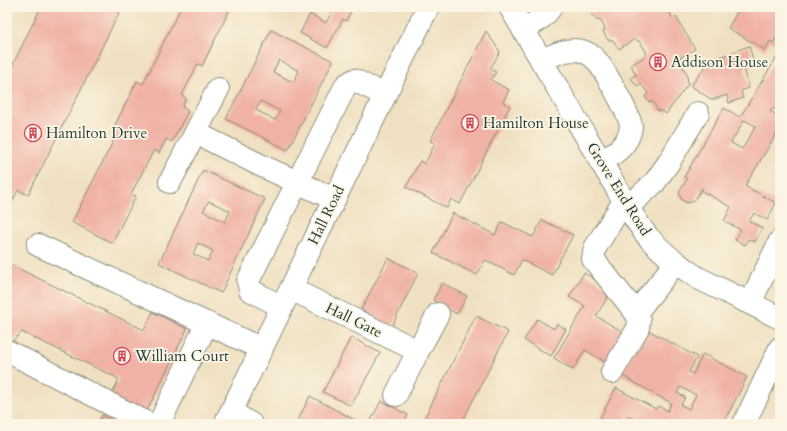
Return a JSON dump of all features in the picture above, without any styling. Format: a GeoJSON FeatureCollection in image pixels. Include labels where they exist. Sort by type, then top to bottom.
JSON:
{"type":"FeatureCollection","features":[{"type":"Feature","properties":{"kind":"street","name":"Hall Road"},"geometry":{"type":"LineString","coordinates":[[228,418],[428,7]]}},
{"type":"Feature","properties":{"kind":"street","name":"Grove End Road"},"geometry":{"type":"LineString","coordinates":[[510,7],[601,163],[640,226],[650,239],[687,271],[698,278],[780,318]]}},
{"type":"Feature","properties":{"kind":"street"},"geometry":{"type":"LineString","coordinates":[[523,29],[535,23],[551,7]]}},
{"type":"Feature","properties":{"kind":"street"},"geometry":{"type":"LineString","coordinates":[[541,60],[562,52],[582,51],[597,61],[609,80],[623,106],[631,126],[628,140],[620,150],[601,163]]}},
{"type":"Feature","properties":{"kind":"street","name":"Hall Gate"},"geometry":{"type":"LineString","coordinates":[[385,95],[354,80],[346,85],[248,281],[250,290],[287,298],[418,351]]}},
{"type":"Feature","properties":{"kind":"street"},"geometry":{"type":"LineString","coordinates":[[170,182],[218,89]]}},
{"type":"Feature","properties":{"kind":"street"},"geometry":{"type":"LineString","coordinates":[[612,372],[638,328],[639,320],[636,313],[593,259],[595,248],[626,204],[655,182],[669,162],[698,113]]}},
{"type":"Feature","properties":{"kind":"street"},"geometry":{"type":"LineString","coordinates":[[196,133],[260,165],[334,199]]}},
{"type":"Feature","properties":{"kind":"street"},"geometry":{"type":"LineString","coordinates":[[750,303],[780,241]]}},
{"type":"Feature","properties":{"kind":"street"},"geometry":{"type":"LineString","coordinates":[[38,245],[262,349]]}},
{"type":"Feature","properties":{"kind":"street"},"geometry":{"type":"LineString","coordinates":[[636,313],[676,262]]}},
{"type":"Feature","properties":{"kind":"street"},"geometry":{"type":"LineString","coordinates":[[396,395],[438,314]]}},
{"type":"Feature","properties":{"kind":"street"},"geometry":{"type":"LineString","coordinates":[[159,424],[207,323]]}},
{"type":"Feature","properties":{"kind":"street"},"geometry":{"type":"LineString","coordinates":[[744,424],[780,348]]}},
{"type":"Feature","properties":{"kind":"street"},"geometry":{"type":"LineString","coordinates":[[7,351],[149,424]]}},
{"type":"Feature","properties":{"kind":"street"},"geometry":{"type":"LineString","coordinates":[[228,418],[252,424]]}},
{"type":"Feature","properties":{"kind":"building","name":"Hamilton Drive"},"geometry":{"type":"Polygon","coordinates":[[[41,7],[122,7],[28,195],[18,190],[7,212],[7,76],[41,7]]]}},
{"type":"Feature","properties":{"kind":"building"},"geometry":{"type":"Polygon","coordinates":[[[181,7],[225,7],[230,9],[202,66],[198,64],[182,95],[186,99],[182,107],[188,111],[172,142],[166,139],[159,153],[154,150],[131,194],[136,196],[112,243],[72,222],[117,134],[112,131],[137,81],[143,84],[181,7]]]}},
{"type":"Feature","properties":{"kind":"building"},"geometry":{"type":"Polygon","coordinates":[[[332,7],[353,7],[346,21],[343,19],[327,48],[300,33],[310,14],[326,23],[334,8],[332,7]]]}},
{"type":"Feature","properties":{"kind":"building","name":"Addison House"},"geometry":{"type":"Polygon","coordinates":[[[593,7],[675,7],[670,14],[673,19],[676,17],[695,49],[678,59],[687,74],[688,84],[666,114],[663,111],[658,111],[653,102],[649,102],[645,97],[648,93],[641,84],[637,86],[631,78],[636,75],[631,65],[646,56],[646,51],[640,42],[635,39],[619,49],[613,40],[608,40],[603,32],[605,29],[601,21],[596,20],[591,14],[594,8],[593,7]]]}},
{"type":"Feature","properties":{"kind":"building"},"geometry":{"type":"Polygon","coordinates":[[[740,7],[780,7],[780,32],[773,43],[770,41],[765,50],[728,28],[740,7]]]}},
{"type":"Feature","properties":{"kind":"building"},"geometry":{"type":"Polygon","coordinates":[[[271,30],[333,61],[288,150],[226,119],[271,30]],[[279,60],[273,72],[293,82],[299,71],[279,60]],[[261,101],[256,110],[275,120],[280,111],[261,101]]]}},
{"type":"Feature","properties":{"kind":"building","name":"Hamilton House"},"geometry":{"type":"Polygon","coordinates":[[[486,31],[500,52],[490,69],[496,72],[491,80],[509,90],[503,102],[510,106],[460,204],[451,199],[447,208],[406,187],[420,161],[425,164],[435,143],[430,141],[486,31]]]}},
{"type":"Feature","properties":{"kind":"building"},"geometry":{"type":"Polygon","coordinates":[[[749,46],[755,66],[744,68],[749,88],[741,91],[743,98],[729,103],[727,95],[712,100],[691,86],[709,61],[749,46]]]}},
{"type":"Feature","properties":{"kind":"building"},"geometry":{"type":"Polygon","coordinates":[[[780,52],[780,112],[772,108],[770,111],[780,117],[780,128],[745,186],[776,203],[767,220],[754,213],[749,221],[762,228],[755,242],[748,239],[745,245],[735,240],[741,230],[724,221],[731,207],[702,191],[702,188],[694,201],[687,203],[681,199],[679,192],[687,179],[684,177],[724,108],[740,117],[780,52]],[[744,120],[731,143],[742,149],[756,126],[744,120]]]}},
{"type":"Feature","properties":{"kind":"building"},"geometry":{"type":"Polygon","coordinates":[[[203,170],[265,199],[221,293],[159,263],[203,170]],[[209,201],[203,211],[225,222],[230,211],[209,201]],[[198,243],[193,254],[208,261],[213,251],[198,243]]]}},
{"type":"Feature","properties":{"kind":"building"},"geometry":{"type":"Polygon","coordinates":[[[453,213],[495,235],[502,222],[533,237],[542,220],[573,235],[552,275],[522,260],[514,275],[485,260],[477,275],[433,253],[453,213]]]}},
{"type":"Feature","properties":{"kind":"building"},"geometry":{"type":"Polygon","coordinates":[[[388,258],[418,273],[392,326],[361,310],[388,258]]]}},
{"type":"Feature","properties":{"kind":"building","name":"William Court"},"geometry":{"type":"Polygon","coordinates":[[[7,263],[144,330],[153,312],[187,329],[145,415],[110,398],[119,379],[22,332],[7,346],[7,263]]]}},
{"type":"Feature","properties":{"kind":"building"},"geometry":{"type":"Polygon","coordinates":[[[584,273],[612,290],[596,316],[628,335],[610,365],[585,350],[573,370],[554,358],[585,306],[569,297],[584,273]]]}},
{"type":"Feature","properties":{"kind":"building"},"geometry":{"type":"Polygon","coordinates":[[[442,283],[467,296],[457,314],[433,300],[442,283]]]}},
{"type":"Feature","properties":{"kind":"building"},"geometry":{"type":"Polygon","coordinates":[[[476,316],[508,332],[461,424],[429,424],[423,421],[476,316]]]}},
{"type":"Feature","properties":{"kind":"building"},"geometry":{"type":"Polygon","coordinates":[[[537,319],[554,329],[557,324],[566,329],[551,356],[524,340],[537,319]]]}},
{"type":"Feature","properties":{"kind":"building"},"geometry":{"type":"Polygon","coordinates":[[[646,329],[697,357],[689,372],[693,374],[703,354],[747,377],[723,424],[637,424],[636,420],[627,416],[623,424],[597,424],[616,388],[656,409],[658,406],[668,411],[671,403],[621,375],[646,329]],[[680,387],[677,393],[685,397],[681,405],[689,409],[696,395],[680,387]]]}},
{"type":"Feature","properties":{"kind":"building"},"geometry":{"type":"Polygon","coordinates":[[[351,337],[380,353],[351,406],[323,392],[351,337]]]}},
{"type":"Feature","properties":{"kind":"building"},"geometry":{"type":"Polygon","coordinates":[[[310,396],[362,424],[296,424],[310,396]]]}},
{"type":"Feature","properties":{"kind":"building"},"geometry":{"type":"Polygon","coordinates":[[[381,401],[408,415],[403,424],[369,424],[381,401]]]}},
{"type":"Feature","properties":{"kind":"building"},"geometry":{"type":"Polygon","coordinates":[[[102,415],[118,424],[97,424],[102,415]]]}},
{"type":"Feature","properties":{"kind":"place","name":"Addison House"},"geometry":{"type":"Point","coordinates":[658,62]}},
{"type":"Feature","properties":{"kind":"place","name":"Hamilton House"},"geometry":{"type":"Point","coordinates":[470,123]}},
{"type":"Feature","properties":{"kind":"place","name":"Hamilton Drive"},"geometry":{"type":"Point","coordinates":[33,133]}},
{"type":"Feature","properties":{"kind":"place","name":"William Court"},"geometry":{"type":"Point","coordinates":[122,356]}}]}
